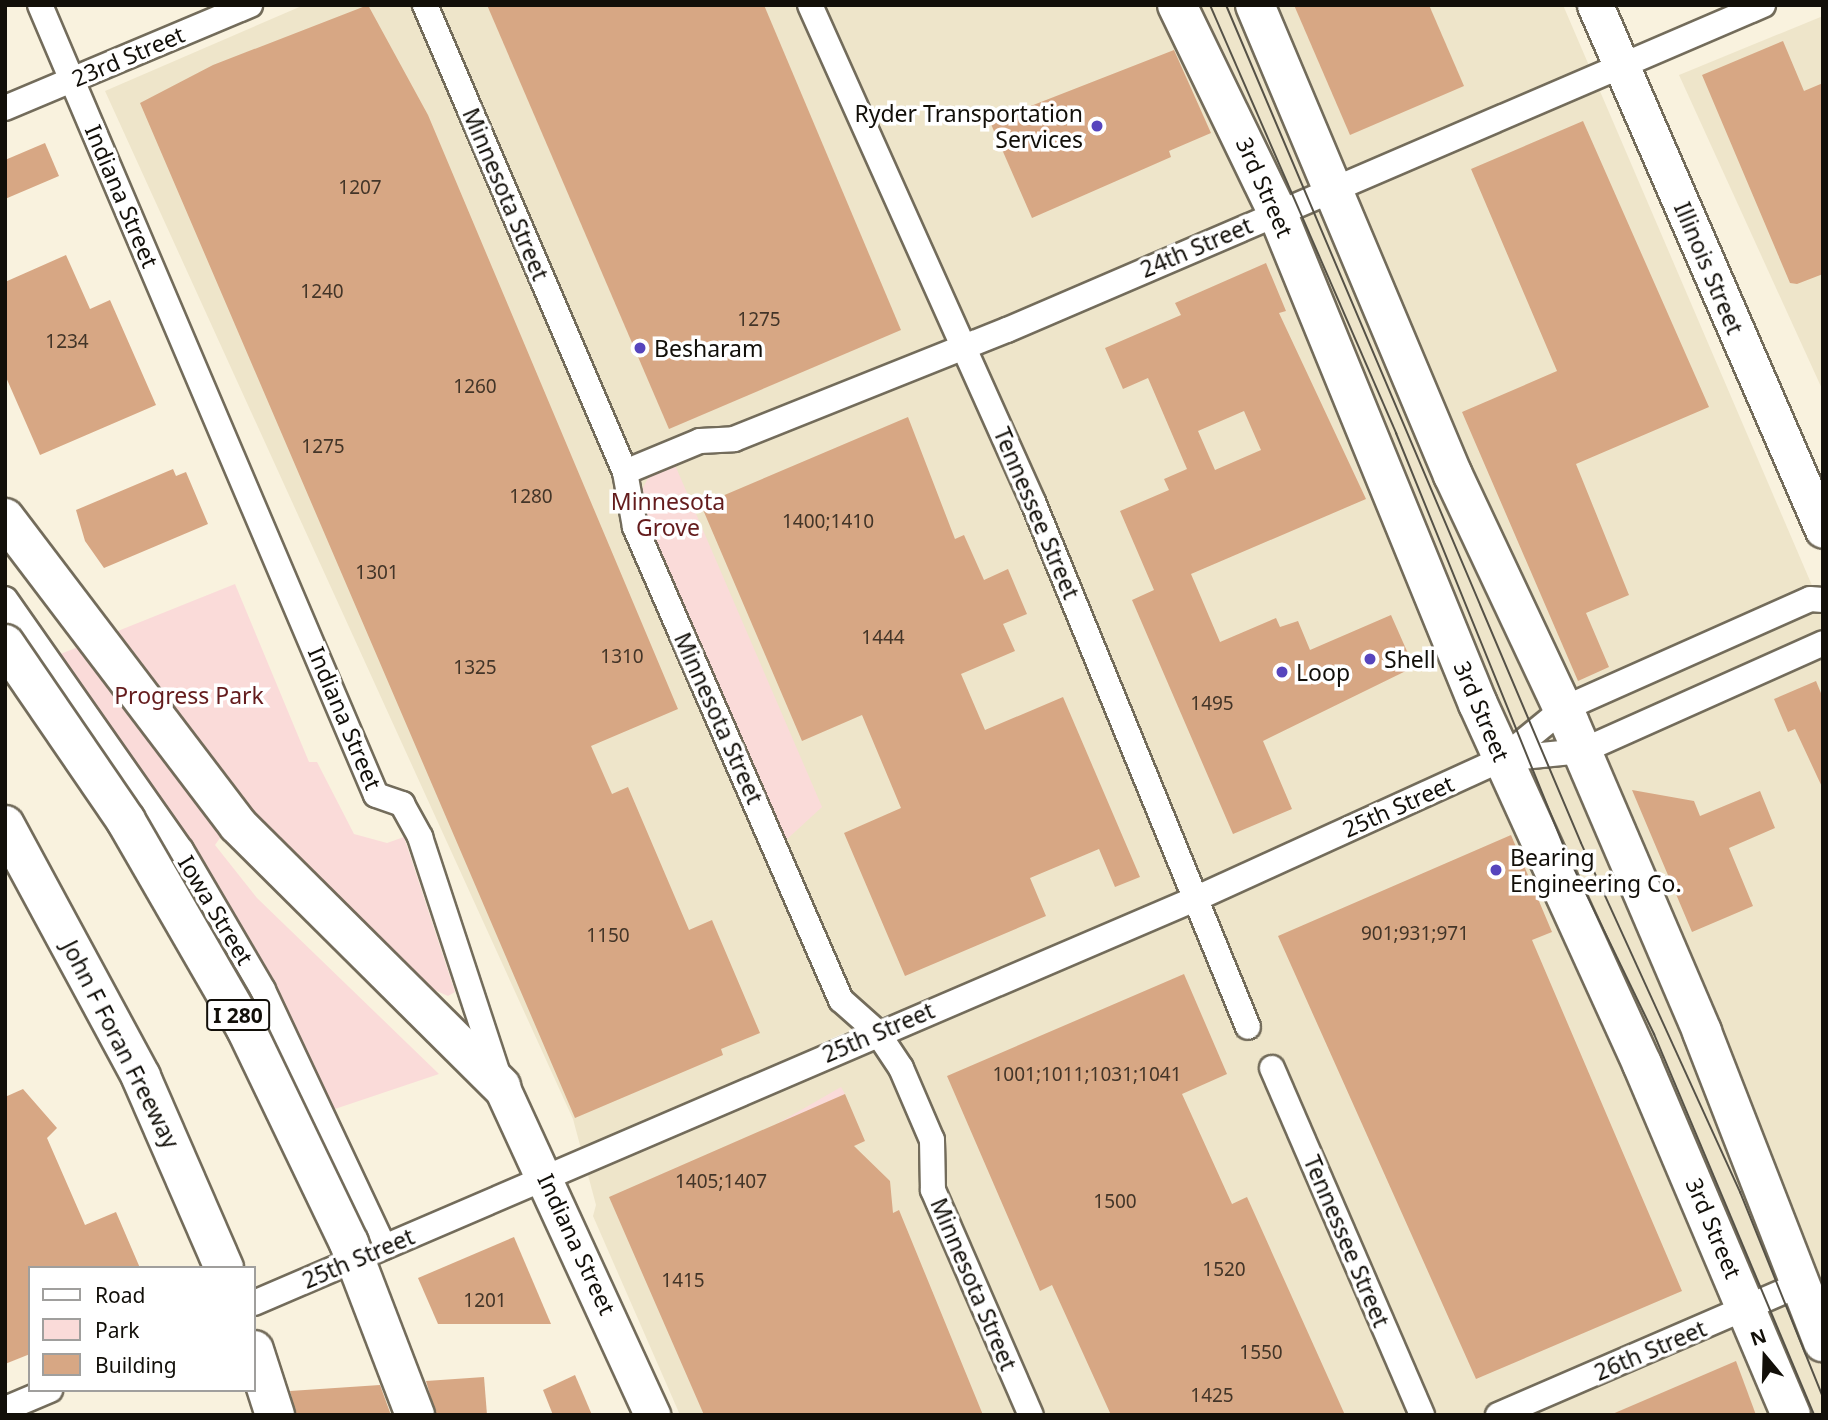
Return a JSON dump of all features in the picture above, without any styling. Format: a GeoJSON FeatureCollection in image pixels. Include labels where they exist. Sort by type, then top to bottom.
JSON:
{"type":"FeatureCollection","features":[{"type":"Feature","properties":{"kind":"main road","name":"3rd Street"},"geometry":{"type":"LineString","coordinates":[[1177,5],[1277,212],[1502,759],[1748,1307],[1791,1415]]}},
{"type":"Feature","properties":{"kind":"main road"},"geometry":{"type":"LineString","coordinates":[[1255,5],[1480,537],[1582,751],[1823,1342]]}},
{"type":"Feature","properties":{"kind":"main road"},"geometry":{"type":"LineString","coordinates":[[5,519],[192,770],[289,877],[502,1086]]}},
{"type":"Feature","properties":{"kind":"main road","name":"I 280"},"geometry":{"type":"LineString","coordinates":[[5,644],[125,821],[246,1030],[349,1243],[415,1415]]}},
{"type":"Feature","properties":{"kind":"main road","name":"John F Foran Freeway"},"geometry":{"type":"LineString","coordinates":[[5,825],[141,1077],[223,1266]]}},
{"type":"Feature","properties":{"kind":"main road"},"geometry":{"type":"LineString","coordinates":[[256,1356],[275,1415]]}},
{"type":"Feature","properties":{"kind":"street","name":"Indiana Street"},"geometry":{"type":"LineString","coordinates":[[40,5],[376,795],[401,804],[420,837],[502,1086],[652,1415]]}},
{"type":"Feature","properties":{"kind":"street","name":"23rd Street"},"geometry":{"type":"LineString","coordinates":[[5,108],[250,5]]}},
{"type":"Feature","properties":{"kind":"street","name":"Minnesota Street"},"geometry":{"type":"LineString","coordinates":[[425,5],[625,472],[635,527],[841,1000],[877,1032],[932,1140],[933,1190],[1031,1415]]}},
{"type":"Feature","properties":{"kind":"street","name":"Tennessee Street"},"geometry":{"type":"LineString","coordinates":[[810,5],[965,346],[1248,1027]]}},
{"type":"Feature","properties":{"kind":"street","name":"Illinois Street"},"geometry":{"type":"LineString","coordinates":[[1595,5],[1823,530]]}},
{"type":"Feature","properties":{"kind":"street","name":"24th Street"},"geometry":{"type":"LineString","coordinates":[[625,472],[699,441],[734,439],[965,346],[1763,5]]}},
{"type":"Feature","properties":{"kind":"street","name":"Iowa Street"},"geometry":{"type":"LineString","coordinates":[[5,599],[181,850],[263,989],[384,1247]]}},
{"type":"Feature","properties":{"kind":"street","name":"25th Street"},"geometry":{"type":"LineString","coordinates":[[256,1302],[877,1032],[1195,899],[1502,759],[1563,709],[1810,599],[1823,600]]}},
{"type":"Feature","properties":{"kind":"street","name":"25th Street"},"geometry":{"type":"LineString","coordinates":[[1502,759],[1582,751],[1823,643]]}},
{"type":"Feature","properties":{"kind":"street","name":"Tennessee Street"},"geometry":{"type":"LineString","coordinates":[[1272,1068],[1422,1415]]}},
{"type":"Feature","properties":{"kind":"street","name":"26th Street"},"geometry":{"type":"LineString","coordinates":[[1498,1415],[1801,1284]]}},
{"type":"Feature","properties":{"kind":"street"},"geometry":{"type":"LineString","coordinates":[[5,1409],[45,1392]]}},
{"type":"Feature","properties":{"kind":"shaded area"},"geometry":{"type":"Polygon","coordinates":[[[304,5],[1563,5],[1823,611],[1823,1415],[680,1415],[593,1216],[596,1205],[573,1119],[105,91],[304,5]]]}},
{"type":"Feature","properties":{"kind":"shaded area"},"geometry":{"type":"Polygon","coordinates":[[[1823,16],[1823,391],[1679,75],[1823,16]]]}},
{"type":"Feature","properties":{"kind":"green space","name":"Minnesota Grove"},"geometry":{"type":"Polygon","coordinates":[[[672,458],[822,807],[785,841],[642,519],[640,494],[654,466],[672,458]]]}},
{"type":"Feature","properties":{"kind":"green space","name":"Progress Park"},"geometry":{"type":"Polygon","coordinates":[[[235,584],[309,762],[317,762],[354,834],[387,843],[404,837],[455,992],[448,996],[430,988],[244,804],[215,845],[257,898],[439,1074],[323,1113],[58,655],[235,584]]]}},
{"type":"Feature","properties":{"kind":"green space"},"geometry":{"type":"Polygon","coordinates":[[[841,1087],[845,1094],[623,1222],[619,1215],[841,1087]]]}},
{"type":"Feature","properties":{"kind":"building"},"geometry":{"type":"Polygon","coordinates":[[[368,5],[428,115],[678,709],[591,746],[612,794],[628,787],[689,930],[712,920],[760,1033],[721,1049],[723,1055],[575,1118],[140,103],[213,65],[368,5]]]}},
{"type":"Feature","properties":{"kind":"building"},"geometry":{"type":"Polygon","coordinates":[[[487,5],[764,5],[901,330],[669,429],[487,5]]]}},
{"type":"Feature","properties":{"kind":"building"},"geometry":{"type":"Polygon","coordinates":[[[1294,5],[1429,5],[1464,86],[1350,135],[1294,5]]]}},
{"type":"Feature","properties":{"kind":"building"},"geometry":{"type":"Polygon","coordinates":[[[1783,41],[1804,91],[1823,83],[1823,274],[1797,284],[1790,283],[1702,75],[1783,41]]]}},
{"type":"Feature","properties":{"kind":"building"},"geometry":{"type":"Polygon","coordinates":[[[1174,50],[1211,133],[1169,151],[1171,157],[1032,218],[990,122],[1174,50]]]}},
{"type":"Feature","properties":{"kind":"building"},"geometry":{"type":"Polygon","coordinates":[[[1583,121],[1709,407],[1576,464],[1629,595],[1586,613],[1609,667],[1578,681],[1462,412],[1557,371],[1471,169],[1583,121]]]}},
{"type":"Feature","properties":{"kind":"building"},"geometry":{"type":"Polygon","coordinates":[[[45,143],[59,176],[5,199],[5,160],[45,143]]]}},
{"type":"Feature","properties":{"kind":"building"},"geometry":{"type":"Polygon","coordinates":[[[66,255],[90,309],[110,300],[156,405],[40,455],[5,375],[5,282],[66,255]]]}},
{"type":"Feature","properties":{"kind":"building"},"geometry":{"type":"Polygon","coordinates":[[[1266,263],[1286,311],[1279,313],[1366,499],[1191,574],[1220,642],[1276,618],[1280,627],[1298,621],[1310,650],[1391,615],[1414,667],[1263,741],[1292,809],[1233,834],[1132,600],[1154,590],[1120,511],[1169,490],[1164,479],[1187,469],[1148,378],[1123,389],[1105,348],[1181,315],[1175,303],[1266,263]],[[1244,411],[1198,431],[1215,470],[1261,450],[1244,411]]]}},
{"type":"Feature","properties":{"kind":"building"},"geometry":{"type":"Polygon","coordinates":[[[908,417],[955,539],[964,535],[984,580],[1008,569],[1027,614],[1003,624],[1015,651],[961,674],[985,730],[1063,697],[1140,877],[1115,887],[1099,849],[1030,878],[1046,916],[905,976],[844,833],[901,808],[862,715],[802,741],[701,505],[908,417]]]}},
{"type":"Feature","properties":{"kind":"building"},"geometry":{"type":"Polygon","coordinates":[[[173,469],[176,476],[186,472],[208,524],[104,568],[85,541],[76,510],[173,469]]]}},
{"type":"Feature","properties":{"kind":"building"},"geometry":{"type":"Polygon","coordinates":[[[1816,681],[1823,698],[1823,789],[1795,729],[1788,732],[1774,699],[1816,681]]]}},
{"type":"Feature","properties":{"kind":"building"},"geometry":{"type":"Polygon","coordinates":[[[1632,790],[1694,801],[1700,816],[1760,791],[1775,828],[1729,848],[1753,906],[1692,932],[1632,790]]]}},
{"type":"Feature","properties":{"kind":"building"},"geometry":{"type":"Polygon","coordinates":[[[1511,835],[1552,932],[1532,940],[1682,1291],[1476,1379],[1278,936],[1511,835]]]}},
{"type":"Feature","properties":{"kind":"building"},"geometry":{"type":"Polygon","coordinates":[[[1184,974],[1227,1074],[1182,1094],[1232,1204],[1247,1197],[1345,1415],[1111,1415],[1052,1285],[1040,1291],[947,1076],[1184,974]]]}},
{"type":"Feature","properties":{"kind":"building"},"geometry":{"type":"Polygon","coordinates":[[[23,1089],[57,1128],[47,1138],[85,1225],[116,1212],[139,1266],[28,1266],[28,1355],[5,1364],[5,1097],[23,1089]]]}},
{"type":"Feature","properties":{"kind":"building"},"geometry":{"type":"Polygon","coordinates":[[[845,1094],[865,1141],[854,1146],[890,1181],[893,1213],[899,1210],[983,1415],[704,1415],[609,1197],[845,1094]]]}},
{"type":"Feature","properties":{"kind":"building"},"geometry":{"type":"Polygon","coordinates":[[[514,1237],[551,1324],[438,1324],[418,1278],[514,1237]]]}},
{"type":"Feature","properties":{"kind":"building"},"geometry":{"type":"Polygon","coordinates":[[[1736,1361],[1756,1415],[1610,1415],[1736,1361]]]}},
{"type":"Feature","properties":{"kind":"building"},"geometry":{"type":"Polygon","coordinates":[[[575,1375],[592,1415],[553,1415],[543,1390],[575,1375]]]}},
{"type":"Feature","properties":{"kind":"building"},"geometry":{"type":"Polygon","coordinates":[[[484,1377],[487,1415],[436,1415],[426,1381],[484,1377]]]}},
{"type":"Feature","properties":{"kind":"building"},"geometry":{"type":"Polygon","coordinates":[[[380,1385],[391,1415],[296,1415],[290,1391],[380,1385]]]}},
{"type":"Feature","properties":{"kind":"tram line"},"geometry":{"type":"LineString","coordinates":[[1210,5],[1396,433],[1567,854],[1654,1034],[1814,1415]]}},
{"type":"Feature","properties":{"kind":"tram line"},"geometry":{"type":"LineString","coordinates":[[1226,5],[1581,843],[1740,1192],[1823,1397]]}},
{"type":"Feature","properties":{"kind":"place","name":"Ryder Transportation Services"},"geometry":{"type":"Point","coordinates":[1097,126]}},
{"type":"Feature","properties":{"kind":"place","name":"Besharam"},"geometry":{"type":"Point","coordinates":[640,348]}},
{"type":"Feature","properties":{"kind":"place","name":"Shell"},"geometry":{"type":"Point","coordinates":[1370,659]}},
{"type":"Feature","properties":{"kind":"place","name":"Loop"},"geometry":{"type":"Point","coordinates":[1282,672]}},
{"type":"Feature","properties":{"kind":"place","name":"Bearing Engineering Co."},"geometry":{"type":"Point","coordinates":[1496,870]}}]}
